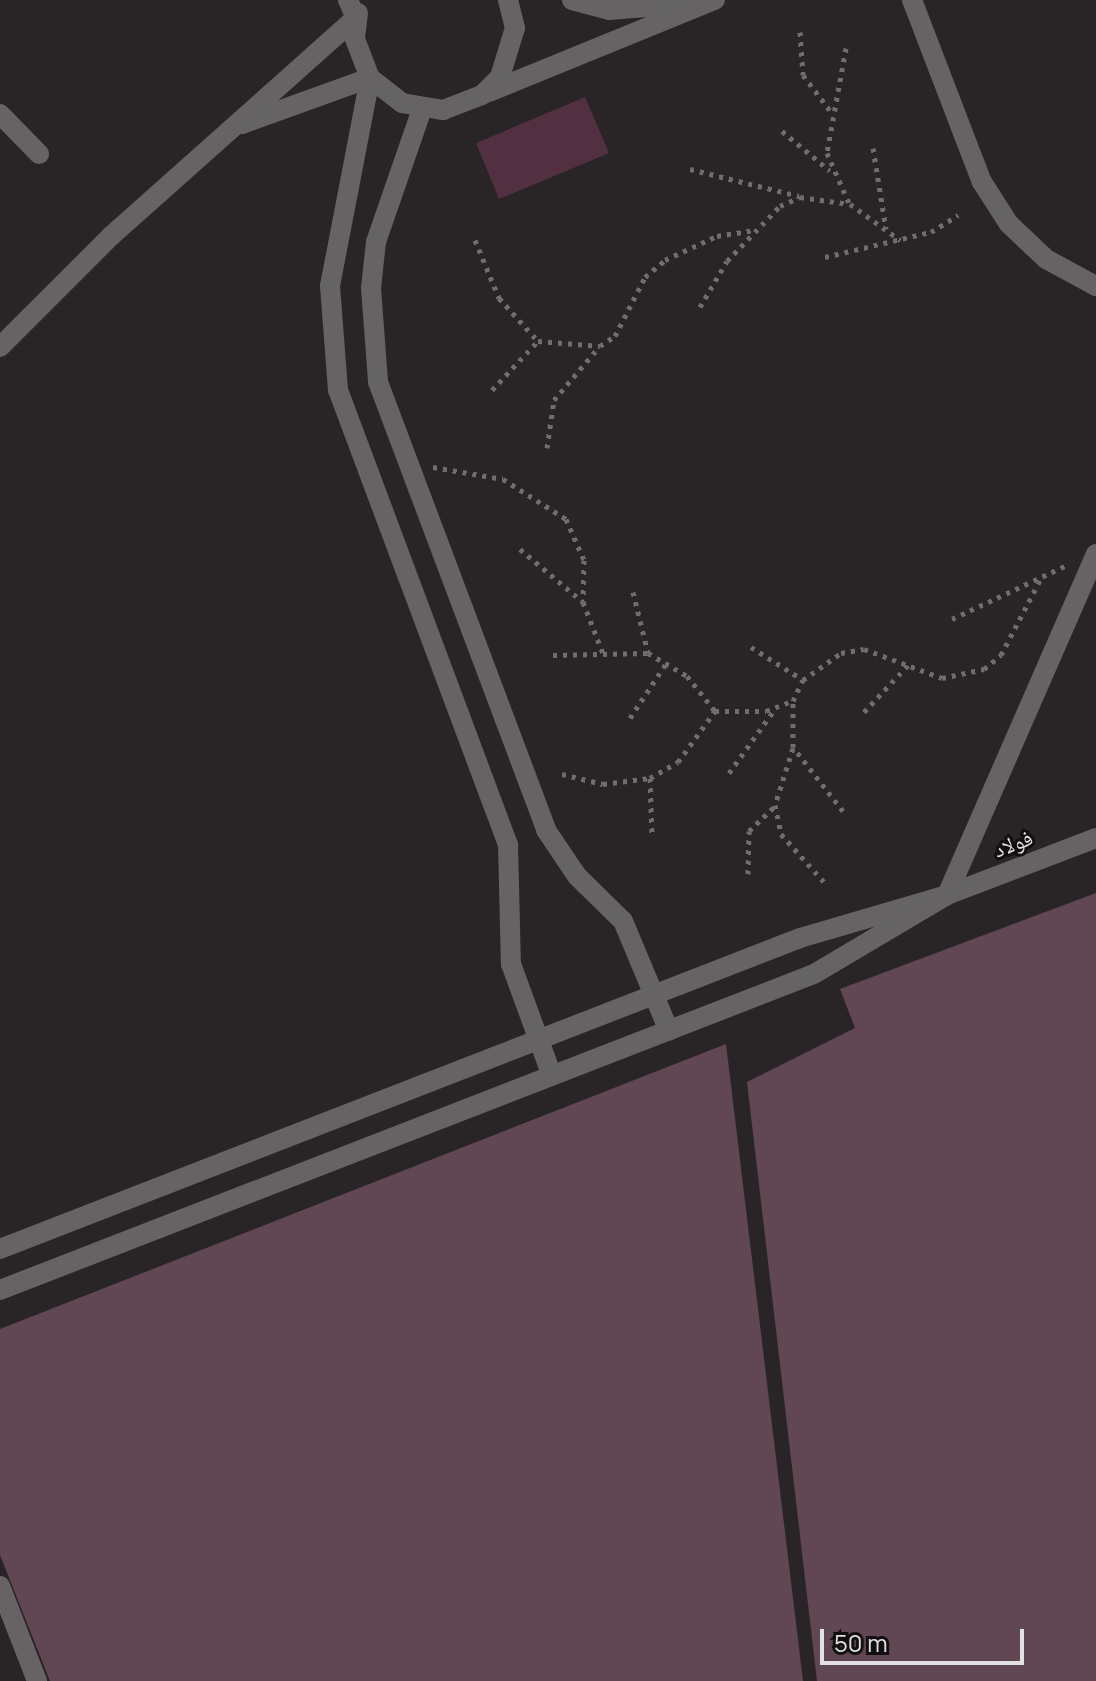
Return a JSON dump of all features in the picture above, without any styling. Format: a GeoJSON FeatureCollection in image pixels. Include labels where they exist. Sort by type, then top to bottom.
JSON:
{"type":"FeatureCollection","features":[{"type":"Feature","properties":{"kind":"lane"},"geometry":{"type":"LineString","coordinates":[[482,95],[512,54],[508,0]]}},
{"type":"Feature","properties":{"kind":"lane"},"geometry":{"type":"LineString","coordinates":[[572,0],[640,10],[708,0]]}},
{"type":"Feature","properties":{"kind":"lane"},"geometry":{"type":"LineString","coordinates":[[355,6],[360,59],[370,78],[422,109],[443,110],[715,0]]}},
{"type":"Feature","properties":{"kind":"lane"},"geometry":{"type":"LineString","coordinates":[[912,0],[982,182],[1002,214],[1046,259],[1096,286]]}},
{"type":"Feature","properties":{"kind":"lane"},"geometry":{"type":"LineString","coordinates":[[0,347],[111,236],[242,124],[355,6]]}},
{"type":"Feature","properties":{"kind":"lane"},"geometry":{"type":"LineString","coordinates":[[242,124],[370,78]]}},
{"type":"Feature","properties":{"kind":"lane"},"geometry":{"type":"LineString","coordinates":[[370,78],[330,286],[338,390],[508,845],[515,900],[511,964],[552,1076]]}},
{"type":"Feature","properties":{"kind":"lane"},"geometry":{"type":"LineString","coordinates":[[422,109],[376,242],[371,288],[378,382],[406,468],[546,830],[577,876],[623,921],[669,1031]]}},
{"type":"Feature","properties":{"kind":"lane"},"geometry":{"type":"LineString","coordinates":[[0,114],[39,154]]}},
{"type":"Feature","properties":{"kind":"lane"},"geometry":{"type":"LineString","coordinates":[[0,1290],[814,974],[947,895],[1096,554]]}},
{"type":"Feature","properties":{"kind":"lane","name":"فولاد"},"geometry":{"type":"LineString","coordinates":[[947,895],[1096,838]]}},
{"type":"Feature","properties":{"kind":"lane"},"geometry":{"type":"LineString","coordinates":[[0,1249],[800,938],[947,895]]}},
{"type":"Feature","properties":{"kind":"lane"},"geometry":{"type":"LineString","coordinates":[[0,1586],[37,1681]]}},
{"type":"Feature","properties":{"kind":"path"},"geometry":{"type":"LineString","coordinates":[[800,32],[803,75],[832,114]]}},
{"type":"Feature","properties":{"kind":"path"},"geometry":{"type":"LineString","coordinates":[[830,171],[832,114],[846,48]]}},
{"type":"Feature","properties":{"kind":"path"},"geometry":{"type":"LineString","coordinates":[[782,131],[830,171],[850,204],[900,240]]}},
{"type":"Feature","properties":{"kind":"path"},"geometry":{"type":"LineString","coordinates":[[873,148],[886,229]]}},
{"type":"Feature","properties":{"kind":"path"},"geometry":{"type":"LineString","coordinates":[[690,169],[800,197],[850,204]]}},
{"type":"Feature","properties":{"kind":"path"},"geometry":{"type":"LineString","coordinates":[[700,307],[755,230],[800,197]]}},
{"type":"Feature","properties":{"kind":"path"},"geometry":{"type":"LineString","coordinates":[[825,257],[900,240],[958,215]]}},
{"type":"Feature","properties":{"kind":"path"},"geometry":{"type":"LineString","coordinates":[[547,448],[554,400],[600,346],[615,336],[645,277],[665,260],[717,236],[755,230]]}},
{"type":"Feature","properties":{"kind":"path"},"geometry":{"type":"LineString","coordinates":[[475,240],[499,298],[538,341],[600,346]]}},
{"type":"Feature","properties":{"kind":"path"},"geometry":{"type":"LineString","coordinates":[[492,390],[538,341]]}},
{"type":"Feature","properties":{"kind":"path"},"geometry":{"type":"LineString","coordinates":[[406,468],[474,469],[566,519],[584,560],[583,602],[604,656]]}},
{"type":"Feature","properties":{"kind":"path"},"geometry":{"type":"LineString","coordinates":[[520,549],[583,602]]}},
{"type":"Feature","properties":{"kind":"path"},"geometry":{"type":"LineString","coordinates":[[748,874],[749,831],[775,805],[793,747],[793,701],[803,680],[841,653],[864,649],[942,678],[984,669],[1001,655],[1041,578],[952,619]]}},
{"type":"Feature","properties":{"kind":"path"},"geometry":{"type":"LineString","coordinates":[[633,592],[648,653]]}},
{"type":"Feature","properties":{"kind":"path"},"geometry":{"type":"LineString","coordinates":[[751,647],[803,680]]}},
{"type":"Feature","properties":{"kind":"path"},"geometry":{"type":"LineString","coordinates":[[553,655],[648,653],[667,662],[715,711],[776,707],[793,701]]}},
{"type":"Feature","properties":{"kind":"path"},"geometry":{"type":"LineString","coordinates":[[630,718],[667,662]]}},
{"type":"Feature","properties":{"kind":"path"},"geometry":{"type":"LineString","coordinates":[[864,712],[909,664]]}},
{"type":"Feature","properties":{"kind":"path"},"geometry":{"type":"LineString","coordinates":[[729,773],[776,707]]}},
{"type":"Feature","properties":{"kind":"path"},"geometry":{"type":"LineString","coordinates":[[562,774],[603,784],[650,778],[678,762],[715,711]]}},
{"type":"Feature","properties":{"kind":"path"},"geometry":{"type":"LineString","coordinates":[[793,747],[843,811]]}},
{"type":"Feature","properties":{"kind":"path"},"geometry":{"type":"LineString","coordinates":[[650,778],[652,836]]}},
{"type":"Feature","properties":{"kind":"path"},"geometry":{"type":"LineString","coordinates":[[775,805],[796,859],[825,883]]}},
{"type":"Feature","properties":{"kind":"shaded area"},"geometry":{"type":"Polygon","coordinates":[[[1096,893],[1096,1681],[817,1681],[747,1082],[855,1028],[840,989],[1096,893]]]}},
{"type":"Feature","properties":{"kind":"shaded area"},"geometry":{"type":"Polygon","coordinates":[[[726,1044],[803,1681],[50,1681],[0,1555],[0,1329],[726,1044]]]}},
{"type":"Feature","properties":{"kind":"building"},"geometry":{"type":"Polygon","coordinates":[[[585,97],[609,153],[499,199],[476,143],[585,97]]]}}]}
